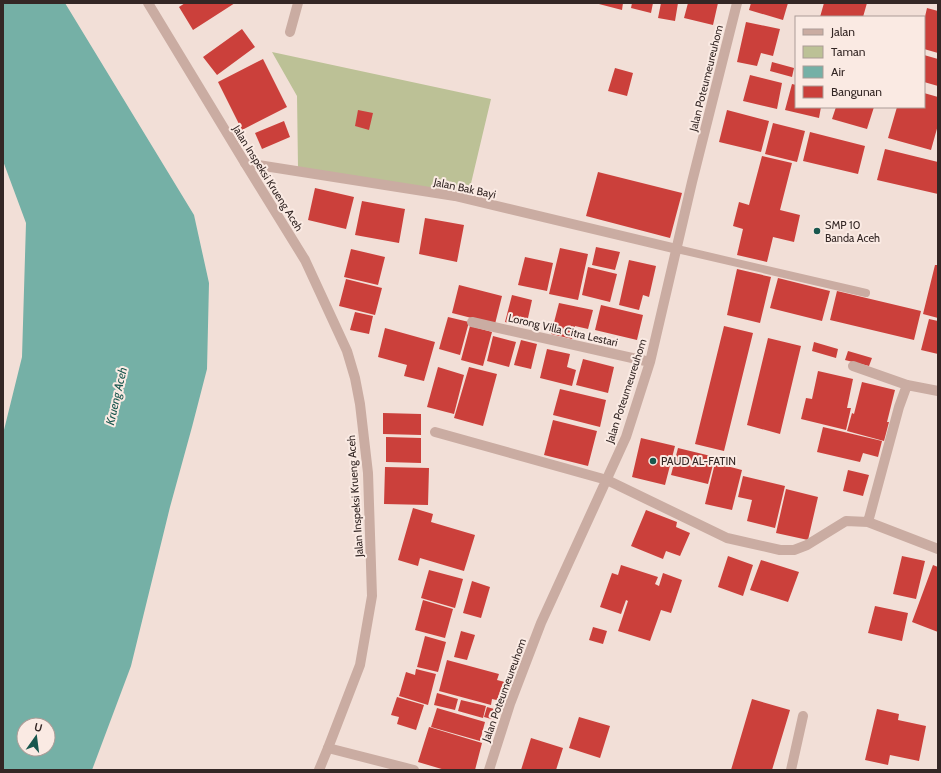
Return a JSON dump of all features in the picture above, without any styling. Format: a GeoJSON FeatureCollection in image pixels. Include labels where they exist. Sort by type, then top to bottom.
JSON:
{"type":"FeatureCollection","features":[{"type":"Feature","properties":{"kind":"street","name":"Jalan Inspeksi Krueng Aceh"},"geometry":{"type":"LineString","coordinates":[[148,3],[305,260],[346,351],[355,378],[360,404],[368,473],[372,596],[360,665],[319,770]]}},
{"type":"Feature","properties":{"kind":"street"},"geometry":{"type":"LineString","coordinates":[[290,32],[298,3]]}},
{"type":"Feature","properties":{"kind":"street","name":"Jalan Poteumeureuhom"},"geometry":{"type":"LineString","coordinates":[[489,770],[510,704],[542,623],[626,437],[650,362],[692,182],[737,3]]}},
{"type":"Feature","properties":{"kind":"street","name":"Jalan Bak Bayi"},"geometry":{"type":"LineString","coordinates":[[245,164],[455,196],[677,249]]}},
{"type":"Feature","properties":{"kind":"street","name":"Lorong Villa Citra Lestari"},"geometry":{"type":"LineString","coordinates":[[472,322],[650,362]]}},
{"type":"Feature","properties":{"kind":"street"},"geometry":{"type":"LineString","coordinates":[[853,366],[907,385],[938,391]]}},
{"type":"Feature","properties":{"kind":"street"},"geometry":{"type":"LineString","coordinates":[[868,522],[899,407],[907,385]]}},
{"type":"Feature","properties":{"kind":"street"},"geometry":{"type":"LineString","coordinates":[[435,432],[607,480],[727,538],[780,550],[794,550],[808,545],[846,521],[868,522],[938,549]]}},
{"type":"Feature","properties":{"kind":"street"},"geometry":{"type":"LineString","coordinates":[[791,770],[803,716]]}},
{"type":"Feature","properties":{"kind":"street"},"geometry":{"type":"LineString","coordinates":[[328,748],[414,770]]}},
{"type":"Feature","properties":{"kind":"lane"},"geometry":{"type":"LineString","coordinates":[[677,249],[866,293]]}},
{"type":"Feature","properties":{"kind":"green space"},"geometry":{"type":"Polygon","coordinates":[[[272,52],[491,99],[468,196],[298,167],[297,96],[272,52]]]}},
{"type":"Feature","properties":{"kind":"water","name":"Krueng Aceh"},"geometry":{"type":"Polygon","coordinates":[[[3,3],[65,3],[194,215],[209,283],[207,369],[170,507],[131,666],[92,770],[3,770],[3,434],[22,357],[26,223],[3,161],[3,3]]]}},
{"type":"Feature","properties":{"kind":"building"},"geometry":{"type":"Polygon","coordinates":[[[185,3],[235,3],[193,30],[179,7],[185,3]]]}},
{"type":"Feature","properties":{"kind":"building"},"geometry":{"type":"Polygon","coordinates":[[[595,3],[623,3],[622,10],[595,3]]]}},
{"type":"Feature","properties":{"kind":"building"},"geometry":{"type":"Polygon","coordinates":[[[632,3],[653,3],[651,13],[631,8],[632,3]]]}},
{"type":"Feature","properties":{"kind":"building"},"geometry":{"type":"Polygon","coordinates":[[[661,3],[678,3],[675,21],[658,18],[661,3]]]}},
{"type":"Feature","properties":{"kind":"building"},"geometry":{"type":"Polygon","coordinates":[[[688,3],[718,3],[713,25],[684,18],[688,3]]]}},
{"type":"Feature","properties":{"kind":"building"},"geometry":{"type":"Polygon","coordinates":[[[751,3],[788,3],[783,20],[749,10],[751,3]]]}},
{"type":"Feature","properties":{"kind":"building"},"geometry":{"type":"Polygon","coordinates":[[[824,3],[867,3],[863,16],[820,16],[824,3]]]}},
{"type":"Feature","properties":{"kind":"building"},"geometry":{"type":"Polygon","coordinates":[[[927,8],[938,11],[938,53],[925,49],[925,17],[927,8]]]}},
{"type":"Feature","properties":{"kind":"building"},"geometry":{"type":"Polygon","coordinates":[[[746,22],[780,29],[773,56],[761,53],[757,66],[737,62],[746,22]]]}},
{"type":"Feature","properties":{"kind":"building"},"geometry":{"type":"Polygon","coordinates":[[[242,29],[255,47],[217,75],[203,57],[242,29]]]}},
{"type":"Feature","properties":{"kind":"building"},"geometry":{"type":"Polygon","coordinates":[[[925,55],[938,59],[938,86],[925,82],[925,55]]]}},
{"type":"Feature","properties":{"kind":"building"},"geometry":{"type":"Polygon","coordinates":[[[263,59],[287,107],[242,130],[218,82],[263,59]]]}},
{"type":"Feature","properties":{"kind":"building"},"geometry":{"type":"Polygon","coordinates":[[[772,62],[794,68],[792,77],[770,71],[772,62]]]}},
{"type":"Feature","properties":{"kind":"building"},"geometry":{"type":"Polygon","coordinates":[[[615,68],[633,73],[627,96],[608,91],[615,68]]]}},
{"type":"Feature","properties":{"kind":"building"},"geometry":{"type":"Polygon","coordinates":[[[750,75],[782,83],[777,109],[743,101],[750,75]]]}},
{"type":"Feature","properties":{"kind":"building"},"geometry":{"type":"Polygon","coordinates":[[[792,84],[795,85],[795,108],[821,108],[819,118],[785,110],[792,84]]]}},
{"type":"Feature","properties":{"kind":"building"},"geometry":{"type":"Polygon","coordinates":[[[925,93],[938,97],[938,125],[931,150],[888,138],[897,108],[925,108],[925,93]]]}},
{"type":"Feature","properties":{"kind":"building"},"geometry":{"type":"Polygon","coordinates":[[[836,108],[874,108],[867,129],[832,119],[836,108]]]}},
{"type":"Feature","properties":{"kind":"building"},"geometry":{"type":"Polygon","coordinates":[[[358,110],[373,113],[369,130],[355,126],[358,110]]]}},
{"type":"Feature","properties":{"kind":"building"},"geometry":{"type":"Polygon","coordinates":[[[727,110],[769,121],[761,152],[719,142],[727,110]]]}},
{"type":"Feature","properties":{"kind":"building"},"geometry":{"type":"Polygon","coordinates":[[[284,121],[290,137],[262,149],[255,133],[284,121]]]}},
{"type":"Feature","properties":{"kind":"building"},"geometry":{"type":"Polygon","coordinates":[[[773,123],[805,131],[797,162],[765,154],[773,123]]]}},
{"type":"Feature","properties":{"kind":"building"},"geometry":{"type":"Polygon","coordinates":[[[810,132],[865,146],[858,174],[803,161],[810,132]]]}},
{"type":"Feature","properties":{"kind":"building"},"geometry":{"type":"Polygon","coordinates":[[[885,149],[938,162],[938,194],[877,180],[885,149]]]}},
{"type":"Feature","properties":{"kind":"building"},"geometry":{"type":"Polygon","coordinates":[[[762,156],[792,163],[780,210],[800,215],[794,242],[773,237],[767,262],[737,255],[743,229],[733,226],[739,202],[749,205],[762,156]]]}},
{"type":"Feature","properties":{"kind":"building"},"geometry":{"type":"Polygon","coordinates":[[[598,172],[682,193],[670,238],[586,216],[598,172]]]}},
{"type":"Feature","properties":{"kind":"building"},"geometry":{"type":"Polygon","coordinates":[[[315,188],[354,197],[346,229],[308,220],[315,188]]]}},
{"type":"Feature","properties":{"kind":"building"},"geometry":{"type":"Polygon","coordinates":[[[362,201],[405,209],[399,243],[355,235],[362,201]]]}},
{"type":"Feature","properties":{"kind":"building"},"geometry":{"type":"Polygon","coordinates":[[[425,218],[464,225],[457,262],[419,254],[425,218]]]}},
{"type":"Feature","properties":{"kind":"building"},"geometry":{"type":"Polygon","coordinates":[[[596,247],[620,252],[615,270],[592,265],[596,247]]]}},
{"type":"Feature","properties":{"kind":"building"},"geometry":{"type":"Polygon","coordinates":[[[560,248],[588,254],[578,300],[549,294],[560,248]]]}},
{"type":"Feature","properties":{"kind":"building"},"geometry":{"type":"Polygon","coordinates":[[[351,249],[385,257],[378,285],[344,277],[351,249]]]}},
{"type":"Feature","properties":{"kind":"building"},"geometry":{"type":"Polygon","coordinates":[[[525,257],[553,263],[547,291],[518,285],[525,257]]]}},
{"type":"Feature","properties":{"kind":"building"},"geometry":{"type":"Polygon","coordinates":[[[629,260],[656,266],[649,297],[643,295],[639,310],[619,305],[629,260]]]}},
{"type":"Feature","properties":{"kind":"building"},"geometry":{"type":"Polygon","coordinates":[[[935,265],[938,265],[938,318],[923,314],[935,265]]]}},
{"type":"Feature","properties":{"kind":"building"},"geometry":{"type":"Polygon","coordinates":[[[588,267],[617,274],[610,302],[582,295],[588,267]]]}},
{"type":"Feature","properties":{"kind":"building"},"geometry":{"type":"Polygon","coordinates":[[[737,269],[771,277],[760,323],[727,315],[737,269]]]}},
{"type":"Feature","properties":{"kind":"building"},"geometry":{"type":"Polygon","coordinates":[[[778,278],[830,291],[822,321],[770,308],[778,278]]]}},
{"type":"Feature","properties":{"kind":"building"},"geometry":{"type":"Polygon","coordinates":[[[346,279],[382,288],[375,315],[339,306],[346,279]]]}},
{"type":"Feature","properties":{"kind":"building"},"geometry":{"type":"Polygon","coordinates":[[[459,285],[502,296],[495,324],[452,313],[459,285]]]}},
{"type":"Feature","properties":{"kind":"building"},"geometry":{"type":"Polygon","coordinates":[[[837,291],[921,311],[914,340],[830,320],[837,291]]]}},
{"type":"Feature","properties":{"kind":"building"},"geometry":{"type":"Polygon","coordinates":[[[512,295],[532,300],[526,327],[505,322],[512,295]]]}},
{"type":"Feature","properties":{"kind":"building"},"geometry":{"type":"Polygon","coordinates":[[[559,303],[593,310],[588,329],[575,326],[572,339],[551,334],[559,303]]]}},
{"type":"Feature","properties":{"kind":"building"},"geometry":{"type":"Polygon","coordinates":[[[601,305],[643,315],[637,340],[595,330],[601,305]]]}},
{"type":"Feature","properties":{"kind":"building"},"geometry":{"type":"Polygon","coordinates":[[[355,312],[373,316],[369,334],[350,330],[355,312]]]}},
{"type":"Feature","properties":{"kind":"building"},"geometry":{"type":"Polygon","coordinates":[[[448,317],[469,322],[460,355],[439,349],[448,317]]]}},
{"type":"Feature","properties":{"kind":"building"},"geometry":{"type":"Polygon","coordinates":[[[929,319],[938,321],[938,354],[921,350],[929,319]]]}},
{"type":"Feature","properties":{"kind":"building"},"geometry":{"type":"Polygon","coordinates":[[[470,326],[492,332],[483,366],[461,360],[470,326]]]}},
{"type":"Feature","properties":{"kind":"building"},"geometry":{"type":"Polygon","coordinates":[[[724,326],[753,333],[724,451],[695,444],[724,326]]]}},
{"type":"Feature","properties":{"kind":"building"},"geometry":{"type":"Polygon","coordinates":[[[385,328],[435,342],[424,381],[404,376],[407,365],[378,357],[385,328]]]}},
{"type":"Feature","properties":{"kind":"building"},"geometry":{"type":"Polygon","coordinates":[[[493,336],[516,342],[509,367],[487,361],[493,336]]]}},
{"type":"Feature","properties":{"kind":"building"},"geometry":{"type":"Polygon","coordinates":[[[768,338],[801,346],[780,434],[747,425],[768,338]]]}},
{"type":"Feature","properties":{"kind":"building"},"geometry":{"type":"Polygon","coordinates":[[[521,340],[537,344],[531,369],[514,365],[521,340]]]}},
{"type":"Feature","properties":{"kind":"building"},"geometry":{"type":"Polygon","coordinates":[[[814,342],[838,349],[836,358],[812,351],[814,342]]]}},
{"type":"Feature","properties":{"kind":"building"},"geometry":{"type":"Polygon","coordinates":[[[547,349],[570,354],[567,367],[576,370],[572,386],[540,378],[547,349]]]}},
{"type":"Feature","properties":{"kind":"building"},"geometry":{"type":"Polygon","coordinates":[[[848,351],[872,358],[869,366],[845,360],[848,351]]]}},
{"type":"Feature","properties":{"kind":"building"},"geometry":{"type":"Polygon","coordinates":[[[583,359],[614,367],[608,393],[576,385],[583,359]]]}},
{"type":"Feature","properties":{"kind":"building"},"geometry":{"type":"Polygon","coordinates":[[[438,367],[464,375],[454,414],[427,407],[438,367]]]}},
{"type":"Feature","properties":{"kind":"building"},"geometry":{"type":"Polygon","coordinates":[[[469,367],[497,374],[483,426],[454,418],[469,367]]]}},
{"type":"Feature","properties":{"kind":"building"},"geometry":{"type":"Polygon","coordinates":[[[818,371],[853,379],[847,408],[851,408],[846,430],[801,419],[806,398],[812,399],[818,371]]]}},
{"type":"Feature","properties":{"kind":"building"},"geometry":{"type":"Polygon","coordinates":[[[862,382],[895,390],[884,441],[847,431],[852,413],[854,414],[862,382]]]}},
{"type":"Feature","properties":{"kind":"building"},"geometry":{"type":"Polygon","coordinates":[[[560,389],[606,400],[600,427],[553,415],[560,389]]]}},
{"type":"Feature","properties":{"kind":"building"},"geometry":{"type":"Polygon","coordinates":[[[383,413],[421,414],[421,435],[383,434],[383,413]]]}},
{"type":"Feature","properties":{"kind":"building"},"geometry":{"type":"Polygon","coordinates":[[[553,420],[597,431],[588,466],[544,455],[553,420]]]}},
{"type":"Feature","properties":{"kind":"building"},"geometry":{"type":"Polygon","coordinates":[[[823,427],[882,441],[878,457],[863,453],[860,462],[817,452],[823,427]]]}},
{"type":"Feature","properties":{"kind":"building"},"geometry":{"type":"Polygon","coordinates":[[[386,437],[421,438],[421,463],[386,462],[386,437]]]}},
{"type":"Feature","properties":{"kind":"building","name":"PAUD AL-FATIN"},"geometry":{"type":"Polygon","coordinates":[[[641,438],[675,446],[665,485],[632,477],[641,438]]]}},
{"type":"Feature","properties":{"kind":"building"},"geometry":{"type":"Polygon","coordinates":[[[678,448],[715,457],[708,484],[671,475],[678,448]]]}},
{"type":"Feature","properties":{"kind":"building"},"geometry":{"type":"Polygon","coordinates":[[[715,463],[742,470],[732,510],[705,504],[715,463]]]}},
{"type":"Feature","properties":{"kind":"building"},"geometry":{"type":"Polygon","coordinates":[[[385,467],[429,468],[428,505],[384,504],[385,467]]]}},
{"type":"Feature","properties":{"kind":"building"},"geometry":{"type":"Polygon","coordinates":[[[848,470],[869,475],[863,496],[843,491],[848,470]]]}},
{"type":"Feature","properties":{"kind":"building"},"geometry":{"type":"Polygon","coordinates":[[[743,476],[785,486],[775,528],[747,521],[752,500],[738,497],[743,476]]]}},
{"type":"Feature","properties":{"kind":"building"},"geometry":{"type":"Polygon","coordinates":[[[786,489],[818,497],[808,540],[776,533],[786,489]]]}},
{"type":"Feature","properties":{"kind":"building"},"geometry":{"type":"Polygon","coordinates":[[[413,508],[433,514],[431,522],[475,535],[464,571],[420,558],[418,566],[398,560],[413,508]]]}},
{"type":"Feature","properties":{"kind":"building"},"geometry":{"type":"Polygon","coordinates":[[[646,510],[677,522],[676,527],[690,533],[680,556],[666,551],[663,559],[631,546],[646,510]]]}},
{"type":"Feature","properties":{"kind":"building"},"geometry":{"type":"Polygon","coordinates":[[[728,556],[753,565],[743,596],[718,587],[728,556]]]}},
{"type":"Feature","properties":{"kind":"building"},"geometry":{"type":"Polygon","coordinates":[[[902,556],[925,561],[916,599],[893,594],[902,556]]]}},
{"type":"Feature","properties":{"kind":"building"},"geometry":{"type":"Polygon","coordinates":[[[761,560],[799,572],[788,602],[750,590],[761,560]]]}},
{"type":"Feature","properties":{"kind":"building"},"geometry":{"type":"Polygon","coordinates":[[[621,565],[658,577],[655,584],[659,586],[663,573],[682,580],[671,613],[661,610],[650,641],[618,631],[628,601],[626,600],[621,614],[600,607],[612,573],[618,575],[621,565]]]}},
{"type":"Feature","properties":{"kind":"building"},"geometry":{"type":"Polygon","coordinates":[[[933,565],[938,567],[938,632],[912,622],[933,565]]]}},
{"type":"Feature","properties":{"kind":"building"},"geometry":{"type":"Polygon","coordinates":[[[429,570],[463,579],[455,608],[421,598],[429,570]]]}},
{"type":"Feature","properties":{"kind":"building"},"geometry":{"type":"Polygon","coordinates":[[[472,581],[490,587],[481,618],[463,613],[472,581]]]}},
{"type":"Feature","properties":{"kind":"building"},"geometry":{"type":"Polygon","coordinates":[[[423,600],[453,609],[445,638],[415,630],[423,600]]]}},
{"type":"Feature","properties":{"kind":"building"},"geometry":{"type":"Polygon","coordinates":[[[875,606],[908,613],[902,641],[868,633],[875,606]]]}},
{"type":"Feature","properties":{"kind":"building"},"geometry":{"type":"Polygon","coordinates":[[[593,627],[607,631],[603,644],[589,640],[593,627]]]}},
{"type":"Feature","properties":{"kind":"building"},"geometry":{"type":"Polygon","coordinates":[[[461,631],[475,635],[467,660],[454,657],[461,631]]]}},
{"type":"Feature","properties":{"kind":"building"},"geometry":{"type":"Polygon","coordinates":[[[425,636],[446,642],[438,672],[417,667],[425,636]]]}},
{"type":"Feature","properties":{"kind":"building"},"geometry":{"type":"Polygon","coordinates":[[[447,660],[499,674],[497,680],[505,682],[501,701],[492,699],[491,705],[439,691],[447,660]]]}},
{"type":"Feature","properties":{"kind":"building"},"geometry":{"type":"Polygon","coordinates":[[[416,669],[436,674],[428,705],[399,696],[406,672],[415,675],[416,669]]]}},
{"type":"Feature","properties":{"kind":"building"},"geometry":{"type":"Polygon","coordinates":[[[437,693],[458,699],[455,710],[434,705],[437,693]]]}},
{"type":"Feature","properties":{"kind":"building"},"geometry":{"type":"Polygon","coordinates":[[[397,697],[424,705],[416,730],[397,724],[399,717],[391,715],[397,697]]]}},
{"type":"Feature","properties":{"kind":"building"},"geometry":{"type":"Polygon","coordinates":[[[752,699],[790,710],[772,770],[731,770],[752,699]]]}},
{"type":"Feature","properties":{"kind":"building"},"geometry":{"type":"Polygon","coordinates":[[[461,700],[486,706],[483,718],[458,711],[461,700]]]}},
{"type":"Feature","properties":{"kind":"building"},"geometry":{"type":"Polygon","coordinates":[[[487,707],[498,710],[495,720],[484,717],[487,707]]]}},
{"type":"Feature","properties":{"kind":"building"},"geometry":{"type":"Polygon","coordinates":[[[437,708],[485,722],[480,741],[431,727],[437,708]]]}},
{"type":"Feature","properties":{"kind":"building"},"geometry":{"type":"Polygon","coordinates":[[[877,709],[899,714],[898,720],[926,726],[919,761],[890,755],[888,765],[865,760],[877,709]]]}},
{"type":"Feature","properties":{"kind":"building"},"geometry":{"type":"Polygon","coordinates":[[[579,717],[610,726],[600,758],[569,748],[579,717]]]}},
{"type":"Feature","properties":{"kind":"building"},"geometry":{"type":"Polygon","coordinates":[[[429,727],[482,743],[475,770],[445,770],[418,762],[429,727]]]}},
{"type":"Feature","properties":{"kind":"building"},"geometry":{"type":"Polygon","coordinates":[[[531,738],[563,748],[556,770],[521,770],[531,738]]]}},
{"type":"Feature","properties":{"kind":"place","name":"SMP 10 Banda Aceh"},"geometry":{"type":"Point","coordinates":[817,231]}},
{"type":"Feature","properties":{"kind":"place","name":"PAUD AL-FATIN"},"geometry":{"type":"Point","coordinates":[653,461]}}]}
